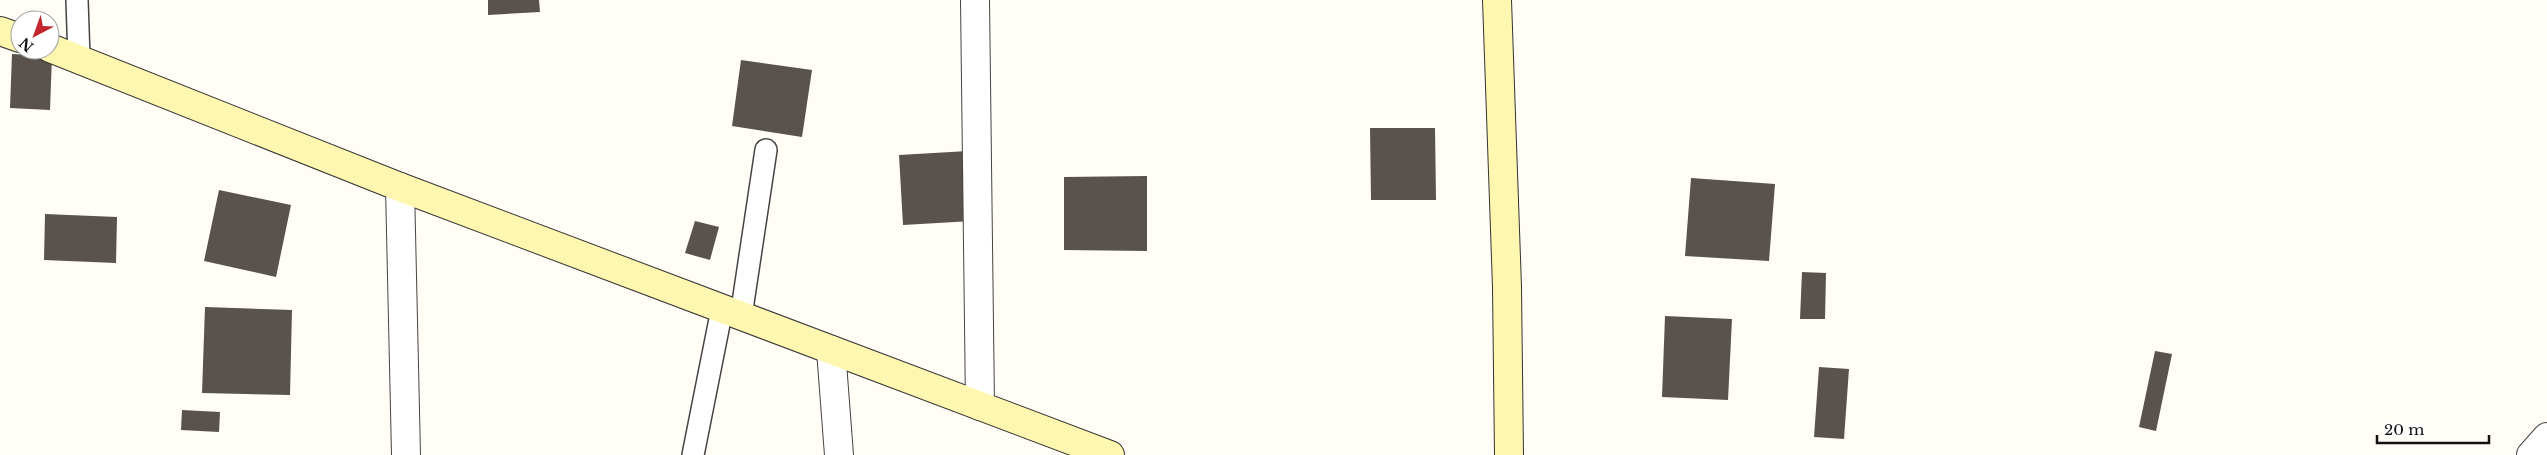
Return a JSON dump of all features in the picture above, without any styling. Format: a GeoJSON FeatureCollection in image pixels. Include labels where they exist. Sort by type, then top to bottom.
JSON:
{"type":"FeatureCollection","features":[{"type":"Feature","properties":{"kind":"street"},"geometry":{"type":"LineString","coordinates":[[975,0],[980,406]]}},
{"type":"Feature","properties":{"kind":"street"},"geometry":{"type":"LineString","coordinates":[[1497,0],[1507,287],[1509,455]]}},
{"type":"Feature","properties":{"kind":"street"},"geometry":{"type":"LineString","coordinates":[[60,51],[400,187],[1110,455]]}},
{"type":"Feature","properties":{"kind":"street"},"geometry":{"type":"LineString","coordinates":[[400,187],[406,455]]}},
{"type":"Feature","properties":{"kind":"street"},"geometry":{"type":"LineString","coordinates":[[831,350],[839,455]]}},
{"type":"Feature","properties":{"kind":"street"},"geometry":{"type":"LineString","coordinates":[[2530,455],[2547,437]]}},
{"type":"Feature","properties":{"kind":"lane"},"geometry":{"type":"LineString","coordinates":[[77,0],[79,58]]}},
{"type":"Feature","properties":{"kind":"lane"},"geometry":{"type":"LineString","coordinates":[[692,455],[731,312],[766,150]]}},
{"type":"Feature","properties":{"kind":"building"},"geometry":{"type":"Polygon","coordinates":[[[488,0],[539,0],[540,12],[488,15],[488,0]]]}},
{"type":"Feature","properties":{"kind":"building"},"geometry":{"type":"Polygon","coordinates":[[[12,60],[52,60],[50,110],[10,108],[12,60]]]}},
{"type":"Feature","properties":{"kind":"building"},"geometry":{"type":"Polygon","coordinates":[[[741,60],[812,70],[802,137],[732,126],[741,60]]]}},
{"type":"Feature","properties":{"kind":"building"},"geometry":{"type":"Polygon","coordinates":[[[1370,128],[1435,128],[1436,200],[1371,200],[1370,128]]]}},
{"type":"Feature","properties":{"kind":"building"},"geometry":{"type":"Polygon","coordinates":[[[968,151],[972,221],[903,225],[899,155],[968,151]]]}},
{"type":"Feature","properties":{"kind":"building"},"geometry":{"type":"Polygon","coordinates":[[[1147,176],[1147,251],[1064,250],[1064,177],[1147,176]]]}},
{"type":"Feature","properties":{"kind":"building"},"geometry":{"type":"Polygon","coordinates":[[[1691,178],[1775,184],[1769,261],[1685,256],[1691,178]]]}},
{"type":"Feature","properties":{"kind":"building"},"geometry":{"type":"Polygon","coordinates":[[[219,190],[291,205],[276,277],[204,261],[219,190]]]}},
{"type":"Feature","properties":{"kind":"building"},"geometry":{"type":"Polygon","coordinates":[[[45,214],[117,217],[116,263],[44,260],[45,214]]]}},
{"type":"Feature","properties":{"kind":"building"},"geometry":{"type":"Polygon","coordinates":[[[695,221],[719,227],[710,260],[685,253],[695,221]]]}},
{"type":"Feature","properties":{"kind":"building"},"geometry":{"type":"Polygon","coordinates":[[[1802,272],[1826,273],[1825,319],[1800,319],[1802,272]]]}},
{"type":"Feature","properties":{"kind":"building"},"geometry":{"type":"Polygon","coordinates":[[[205,307],[292,310],[290,395],[202,393],[205,307]]]}},
{"type":"Feature","properties":{"kind":"building"},"geometry":{"type":"Polygon","coordinates":[[[1665,316],[1732,319],[1728,400],[1662,397],[1665,316]]]}},
{"type":"Feature","properties":{"kind":"building"},"geometry":{"type":"Polygon","coordinates":[[[2155,351],[2172,354],[2156,431],[2139,427],[2155,351]]]}},
{"type":"Feature","properties":{"kind":"building"},"geometry":{"type":"Polygon","coordinates":[[[1819,367],[1849,369],[1844,439],[1814,437],[1819,367]]]}},
{"type":"Feature","properties":{"kind":"building"},"geometry":{"type":"Polygon","coordinates":[[[182,410],[220,412],[219,432],[181,430],[182,410]]]}}]}
